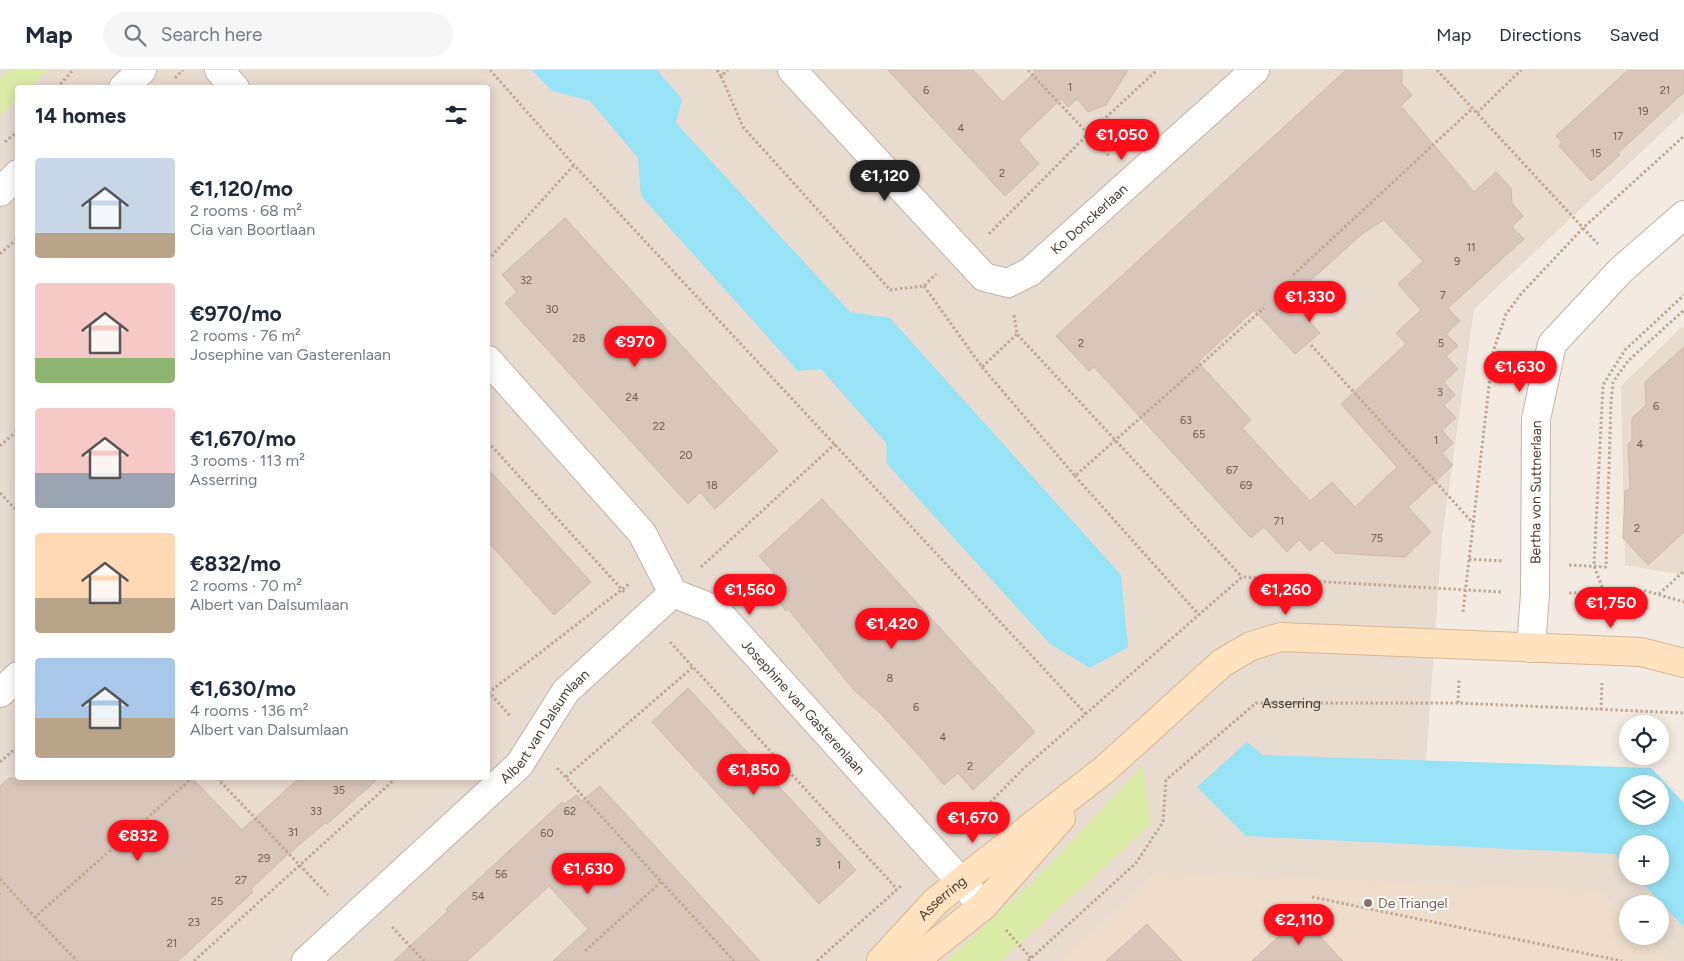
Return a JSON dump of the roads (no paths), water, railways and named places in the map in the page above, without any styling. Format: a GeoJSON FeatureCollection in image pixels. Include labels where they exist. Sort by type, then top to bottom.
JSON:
{"type":"FeatureCollection","features":[{"type":"Feature","properties":{"kind":"street"},"geometry":{"type":"LineString","coordinates":[[126,85],[142,70]]}},
{"type":"Feature","properties":{"kind":"street"},"geometry":{"type":"LineString","coordinates":[[219,70],[232,85]]}},
{"type":"Feature","properties":{"kind":"street","name":"Ko Donckerlaan"},"geometry":{"type":"LineString","coordinates":[[792,70],[984,277],[1008,283],[1030,272],[1255,70]]}},
{"type":"Feature","properties":{"kind":"street"},"geometry":{"type":"LineString","coordinates":[[0,192],[15,177]]}},
{"type":"Feature","properties":{"kind":"street","name":"Bertha von Suttnerlaan"},"geometry":{"type":"LineString","coordinates":[[1531,648],[1535,563],[1536,419],[1552,344],[1621,270],[1684,215]]}},
{"type":"Feature","properties":{"kind":"street"},"geometry":{"type":"LineString","coordinates":[[490,362],[642,533],[673,593]]}},
{"type":"Feature","properties":{"kind":"street","name":"Albert van Dalsumlaan"},"geometry":{"type":"LineString","coordinates":[[306,961],[519,765],[566,691],[673,593]]}},
{"type":"Feature","properties":{"kind":"street","name":"Josephine van Gasterenlaan"},"geometry":{"type":"LineString","coordinates":[[673,593],[716,610],[983,906]]}},
{"type":"Feature","properties":{"kind":"street","name":"Asserring"},"geometry":{"type":"LineString","coordinates":[[881,961],[936,901],[960,880],[1104,770],[1222,663],[1251,646],[1281,637],[1641,652],[1684,663]]}},
{"type":"Feature","properties":{"kind":"street"},"geometry":{"type":"LineString","coordinates":[[0,693],[15,679]]}},
{"type":"Feature","properties":{"kind":"street","name":"Asserring"},"geometry":{"type":"LineString","coordinates":[[914,961],[983,906],[1104,770]]}},
{"type":"Feature","properties":{"kind":"water"},"geometry":{"type":"Polygon","coordinates":[[[532,70],[657,70],[682,99],[676,123],[850,312],[890,318],[1121,575],[1128,647],[1090,668],[1050,644],[887,464],[886,443],[821,369],[798,371],[641,196],[638,158],[590,101],[552,91],[532,70]]]}},
{"type":"Feature","properties":{"kind":"water"},"geometry":{"type":"Polygon","coordinates":[[[1247,742],[1263,755],[1651,768],[1658,775],[1619,775],[1619,825],[1669,825],[1669,787],[1684,803],[1684,927],[1669,911],[1669,895],[1654,895],[1644,885],[1669,885],[1669,835],[1619,835],[1619,858],[1615,854],[1246,836],[1197,787],[1247,742]]]}},
{"type":"Feature","properties":{"kind":"place","name":"De Triangel"},"geometry":{"type":"Point","coordinates":[1368,903]}}]}
